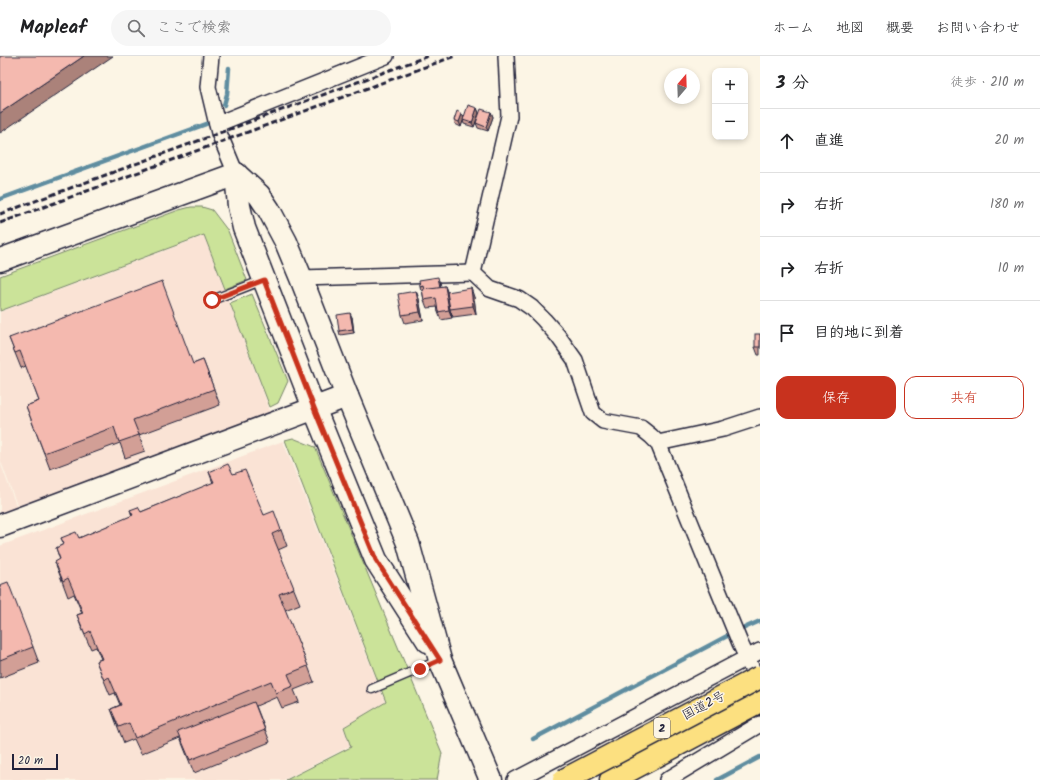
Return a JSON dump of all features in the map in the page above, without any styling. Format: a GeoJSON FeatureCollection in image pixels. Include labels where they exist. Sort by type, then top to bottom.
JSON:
{"type":"FeatureCollection","features":[{"type":"Feature","properties":{"kind":"highway","name":"国道2号"},"geometry":{"type":"LineString","coordinates":[[564,780],[760,677]]}},
{"type":"Feature","properties":{"kind":"highway","name":"国道2号"},"geometry":{"type":"LineString","coordinates":[[611,780],[760,701]]}},
{"type":"Feature","properties":{"kind":"street"},"geometry":{"type":"LineString","coordinates":[[211,56],[208,87],[222,142],[236,174],[239,206],[244,228],[314,408],[376,560],[440,660]]}},
{"type":"Feature","properties":{"kind":"street"},"geometry":{"type":"LineString","coordinates":[[217,124],[386,56]]}},
{"type":"Feature","properties":{"kind":"street"},"geometry":{"type":"LineString","coordinates":[[472,273],[509,116],[506,56]]}},
{"type":"Feature","properties":{"kind":"street"},"geometry":{"type":"LineString","coordinates":[[0,260],[236,174]]}},
{"type":"Feature","properties":{"kind":"street"},"geometry":{"type":"LineString","coordinates":[[236,174],[259,195],[286,242],[347,396],[408,543],[440,660],[491,780]]}},
{"type":"Feature","properties":{"kind":"street"},"geometry":{"type":"LineString","coordinates":[[301,278],[472,273],[490,289],[519,299],[532,308],[544,320],[575,360],[593,413],[603,421],[641,428],[658,443],[753,654],[760,686]]}},
{"type":"Feature","properties":{"kind":"street"},"geometry":{"type":"LineString","coordinates":[[0,526],[347,396]]}},
{"type":"Feature","properties":{"kind":"street"},"geometry":{"type":"LineString","coordinates":[[658,443],[723,429],[760,417]]}},
{"type":"Feature","properties":{"kind":"street"},"geometry":{"type":"LineString","coordinates":[[515,780],[753,654]]}},
{"type":"Feature","properties":{"kind":"street"},"geometry":{"type":"LineString","coordinates":[[668,780],[760,724]]}},
{"type":"Feature","properties":{"kind":"lane"},"geometry":{"type":"LineString","coordinates":[[212,300],[264,280]]}},
{"type":"Feature","properties":{"kind":"lane"},"geometry":{"type":"LineString","coordinates":[[372,689],[440,660]]}},
{"type":"Feature","properties":{"kind":"shaded area"},"geometry":{"type":"Polygon","coordinates":[[[204,236],[271,413],[18,508],[0,459],[0,312],[204,236]]]}},
{"type":"Feature","properties":{"kind":"shaded area"},"geometry":{"type":"Polygon","coordinates":[[[283,441],[385,702],[343,727],[350,746],[284,780],[0,780],[0,546],[283,441]]]}},
{"type":"Feature","properties":{"kind":"shaded area"},"geometry":{"type":"Polygon","coordinates":[[[0,462],[17,508],[0,515],[0,462]]]}},
{"type":"Feature","properties":{"kind":"green space"},"geometry":{"type":"Polygon","coordinates":[[[191,207],[202,207],[212,210],[228,231],[247,280],[225,289],[204,235],[0,311],[0,276],[179,210],[191,207]]]}},
{"type":"Feature","properties":{"kind":"green space"},"geometry":{"type":"Polygon","coordinates":[[[252,294],[288,381],[278,403],[270,407],[230,303],[252,294]]]}},
{"type":"Feature","properties":{"kind":"green space"},"geometry":{"type":"Polygon","coordinates":[[[293,438],[315,447],[442,753],[437,780],[286,780],[351,747],[344,727],[386,702],[285,440],[293,438]]]}},
{"type":"Feature","properties":{"kind":"building"},"geometry":{"type":"Polygon","coordinates":[[[0,56],[84,56],[0,113],[0,56]]]}},
{"type":"Feature","properties":{"kind":"building"},"geometry":{"type":"Polygon","coordinates":[[[468,105],[477,108],[472,123],[463,120],[468,105]]]}},
{"type":"Feature","properties":{"kind":"building"},"geometry":{"type":"Polygon","coordinates":[[[481,109],[491,112],[486,127],[476,123],[481,109]]]}},
{"type":"Feature","properties":{"kind":"building"},"geometry":{"type":"Polygon","coordinates":[[[457,111],[462,114],[459,122],[454,120],[457,111]]]}},
{"type":"Feature","properties":{"kind":"building"},"geometry":{"type":"Polygon","coordinates":[[[438,277],[440,287],[424,289],[423,285],[420,286],[419,280],[438,277]]]}},
{"type":"Feature","properties":{"kind":"building"},"geometry":{"type":"Polygon","coordinates":[[[162,281],[193,364],[203,360],[214,389],[133,420],[139,435],[119,442],[114,427],[44,453],[26,406],[39,401],[20,351],[15,353],[9,338],[162,281]]]}},
{"type":"Feature","properties":{"kind":"building"},"geometry":{"type":"Polygon","coordinates":[[[445,286],[449,310],[438,312],[436,298],[424,300],[422,289],[445,286]]]}},
{"type":"Feature","properties":{"kind":"building"},"geometry":{"type":"Polygon","coordinates":[[[471,288],[473,306],[450,309],[447,292],[471,288]]]}},
{"type":"Feature","properties":{"kind":"building"},"geometry":{"type":"Polygon","coordinates":[[[416,291],[420,312],[402,315],[398,294],[416,291]]]}},
{"type":"Feature","properties":{"kind":"building"},"geometry":{"type":"Polygon","coordinates":[[[350,313],[353,329],[339,331],[337,315],[350,313]]]}},
{"type":"Feature","properties":{"kind":"building"},"geometry":{"type":"Polygon","coordinates":[[[755,334],[760,334],[760,347],[755,347],[755,334]]]}},
{"type":"Feature","properties":{"kind":"building"},"geometry":{"type":"Polygon","coordinates":[[[228,464],[233,474],[245,470],[264,515],[274,511],[281,530],[272,534],[294,588],[279,594],[308,666],[288,674],[293,686],[276,693],[271,681],[135,738],[129,723],[119,727],[111,709],[121,705],[109,677],[104,680],[96,661],[102,659],[90,631],[85,634],[77,615],[83,613],[68,578],[63,581],[55,562],[60,559],[56,548],[64,544],[61,538],[76,532],[79,538],[133,515],[130,510],[138,507],[141,512],[214,482],[209,472],[228,464]]]}},
{"type":"Feature","properties":{"kind":"building"},"geometry":{"type":"Polygon","coordinates":[[[8,582],[33,647],[0,660],[0,585],[8,582]]]}},
{"type":"Feature","properties":{"kind":"building"},"geometry":{"type":"Polygon","coordinates":[[[254,702],[265,730],[190,760],[178,732],[254,702]]]}},
{"type":"Feature","properties":{"kind":"waterway"},"geometry":{"type":"LineString","coordinates":[[224,105],[227,94],[229,68]]}},
{"type":"Feature","properties":{"kind":"waterway"},"geometry":{"type":"LineString","coordinates":[[0,199],[209,123]]}},
{"type":"Feature","properties":{"kind":"waterway"},"geometry":{"type":"LineString","coordinates":[[742,629],[760,621]]}},
{"type":"Feature","properties":{"kind":"waterway"},"geometry":{"type":"LineString","coordinates":[[533,739],[729,635]]}},
{"type":"Feature","properties":{"kind":"waterway"},"geometry":{"type":"LineString","coordinates":[[717,780],[760,757]]}},
{"type":"Feature","properties":{"kind":"railway"},"geometry":{"type":"LineString","coordinates":[[0,214],[428,56]]}},
{"type":"Feature","properties":{"kind":"railway"},"geometry":{"type":"LineString","coordinates":[[0,223],[455,56]]}},
{"type":"Feature","properties":{"kind":"route"},"geometry":{"type":"LineString","coordinates":[[212,300],[264,280],[376,560],[440,660],[420,669]]}}]}
